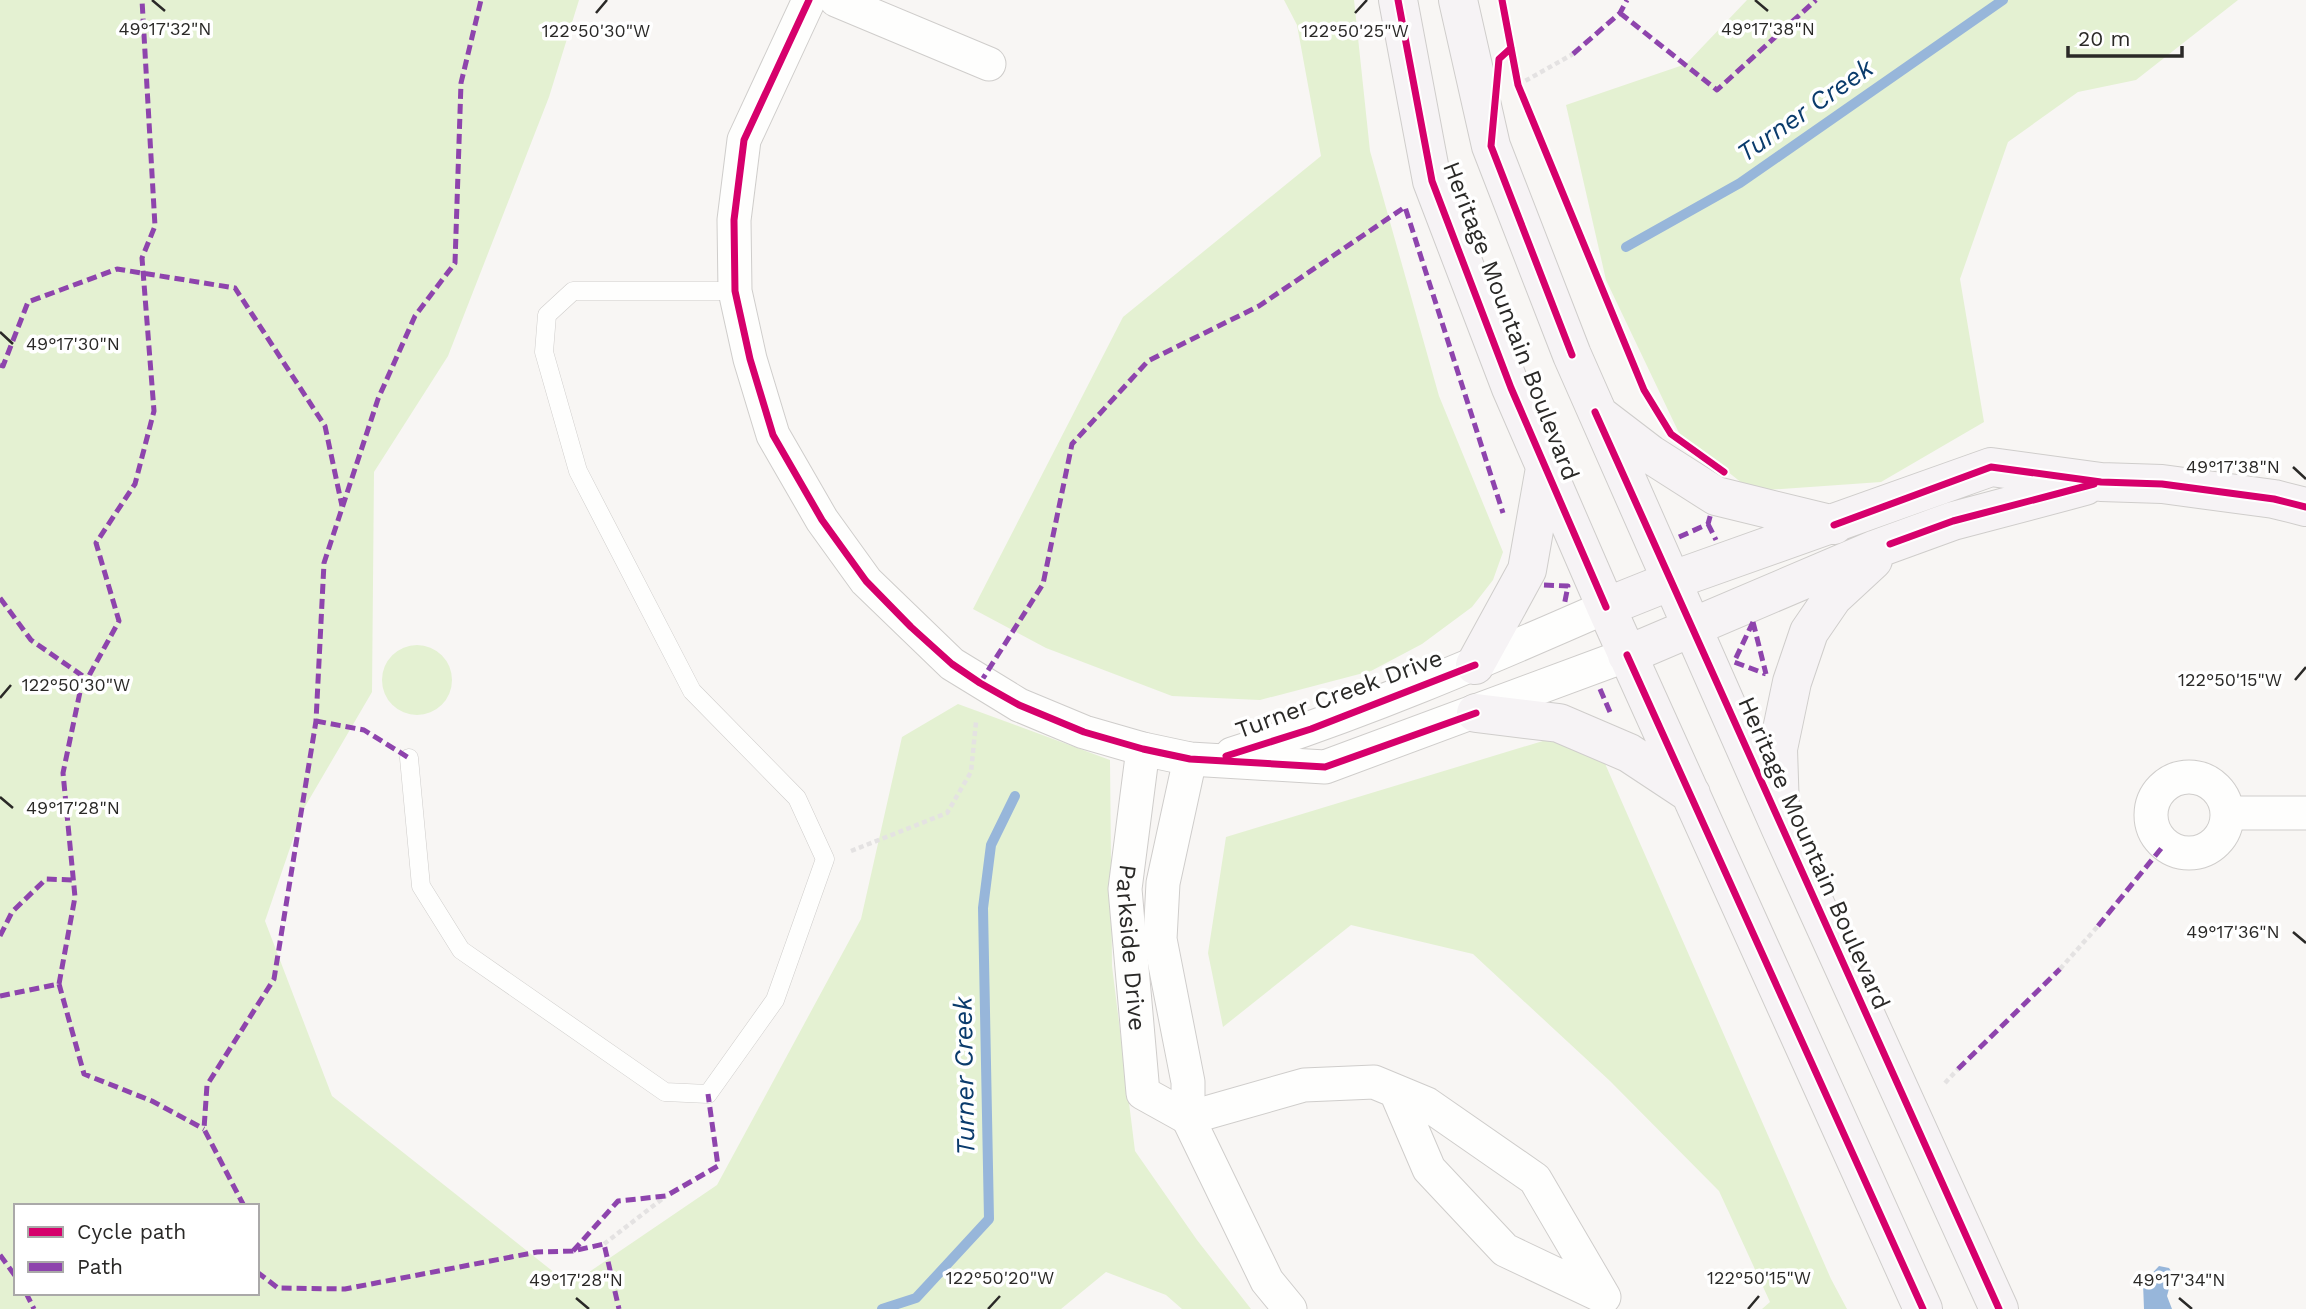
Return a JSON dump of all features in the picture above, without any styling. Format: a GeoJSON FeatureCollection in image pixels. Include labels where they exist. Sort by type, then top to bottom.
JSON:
{"type":"FeatureCollection","features":[{"type":"Feature","properties":{"kind":"main road","name":"Heritage Mountain Boulevard"},"geometry":{"type":"LineString","coordinates":[[1398,0],[1432,181],[1511,388],[1627,654],[1923,1309]]}},
{"type":"Feature","properties":{"kind":"main road","name":"Heritage Mountain Boulevard"},"geometry":{"type":"LineString","coordinates":[[1458,0],[1491,146],[1595,412],[1999,1309]]}},
{"type":"Feature","properties":{"kind":"main road"},"geometry":{"type":"LineString","coordinates":[[1595,412],[1650,454],[1716,496],[1834,525]]}},
{"type":"Feature","properties":{"kind":"main road","name":"Turner Creek Drive"},"geometry":{"type":"LineString","coordinates":[[1606,607],[1991,467],[2101,482],[2162,484],[2274,499],[2306,507]]}},
{"type":"Feature","properties":{"kind":"main road"},"geometry":{"type":"LineString","coordinates":[[1475,665],[1527,570],[1545,468]]}},
{"type":"Feature","properties":{"kind":"main road","name":"Turner Creek Drive"},"geometry":{"type":"LineString","coordinates":[[1691,626],[1890,544],[1954,521],[2101,482]]}},
{"type":"Feature","properties":{"kind":"main road"},"geometry":{"type":"LineString","coordinates":[[1781,829],[1778,749],[1791,682],[1810,632],[1833,597],[1890,544]]}},
{"type":"Feature","properties":{"kind":"main road"},"geometry":{"type":"LineString","coordinates":[[1627,654],[1691,626]]}},
{"type":"Feature","properties":{"kind":"main road"},"geometry":{"type":"LineString","coordinates":[[1476,713],[1559,723],[1629,753],[1691,794]]}},
{"type":"Feature","properties":{"kind":"street"},"geometry":{"type":"LineString","coordinates":[[809,0],[744,140],[734,220],[735,291],[750,359],[773,435],[822,520],[866,582],[921,636],[980,683],[1019,705],[1071,726],[1143,749],[1203,759],[1325,767],[1476,713],[1627,654]]}},
{"type":"Feature","properties":{"kind":"street"},"geometry":{"type":"LineString","coordinates":[[835,0],[989,64]]}},
{"type":"Feature","properties":{"kind":"street","name":"Turner Creek Drive"},"geometry":{"type":"LineString","coordinates":[[1203,759],[1311,729],[1475,665],[1606,607]]}},
{"type":"Feature","properties":{"kind":"street","name":"Parkside Drive"},"geometry":{"type":"LineString","coordinates":[[1143,749],[1125,889],[1143,1094],[1188,1118]]}},
{"type":"Feature","properties":{"kind":"street","name":"Parkside Drive"},"geometry":{"type":"LineString","coordinates":[[1203,759],[1163,883],[1160,939],[1188,1082],[1188,1118],[1266,1281],[1290,1309]]}},
{"type":"Feature","properties":{"kind":"street"},"geometry":{"type":"LineString","coordinates":[[2228,813],[2306,813]]}},
{"type":"Feature","properties":{"kind":"street"},"geometry":{"type":"LineString","coordinates":[[1188,1118],[1304,1084],[1374,1082],[1427,1104],[1535,1180],[1608,1303]]}},
{"type":"Feature","properties":{"kind":"street"},"geometry":{"type":"LineString","coordinates":[[1396,1092],[1429,1169],[1505,1250],[1608,1303]]}},
{"type":"Feature","properties":{"kind":"lane"},"geometry":{"type":"LineString","coordinates":[[409,758],[421,886],[461,950],[664,1092],[708,1094],[775,1000],[825,859],[797,798],[692,691],[578,471],[544,352],[547,316],[573,291],[735,291]]}},
{"type":"Feature","properties":{"kind":"path"},"geometry":{"type":"LineString","coordinates":[[1518,85],[1573,54]]}},
{"type":"Feature","properties":{"kind":"path"},"geometry":{"type":"LineString","coordinates":[[1516,73],[1523,96]]}},
{"type":"Feature","properties":{"kind":"path"},"geometry":{"type":"LineString","coordinates":[[825,859],[872,845],[947,813],[971,772],[980,683]]}},
{"type":"Feature","properties":{"kind":"path"},"geometry":{"type":"LineString","coordinates":[[2060,969],[2098,926]]}},
{"type":"Feature","properties":{"kind":"path"},"geometry":{"type":"LineString","coordinates":[[1945,1083],[1958,1069]]}},
{"type":"Feature","properties":{"kind":"path"},"geometry":{"type":"LineString","coordinates":[[604,1244],[666,1196]]}},
{"type":"Feature","properties":{"kind":"green space"},"geometry":{"type":"Polygon","coordinates":[[[0,0],[579,0],[549,97],[448,356],[374,472],[372,692],[303,810],[265,921],[332,1096],[570,1285],[717,1185],[861,919],[902,737],[958,704],[1110,760],[1112,966],[1135,1151],[1197,1240],[1251,1309],[1182,1309],[1166,1295],[1106,1272],[1061,1309],[0,1309],[0,0]]]}},
{"type":"Feature","properties":{"kind":"green space"},"geometry":{"type":"Polygon","coordinates":[[[1284,0],[1354,0],[1370,151],[1439,396],[1503,552],[1493,580],[1472,607],[1422,644],[1371,671],[1260,700],[1172,696],[1046,648],[973,609],[1123,317],[1321,156],[1297,25],[1284,0]]]}},
{"type":"Feature","properties":{"kind":"green space"},"geometry":{"type":"Polygon","coordinates":[[[1747,0],[2238,0],[2136,80],[2078,92],[2008,142],[1960,279],[1984,422],[1881,482],[1752,491],[1679,433],[1606,280],[1566,105],[1686,64],[1747,0]]]}},
{"type":"Feature","properties":{"kind":"green space"},"geometry":{"type":"Polygon","coordinates":[[[417,645],[442,655],[452,680],[442,705],[417,715],[392,705],[382,680],[392,655],[417,645]]]}},
{"type":"Feature","properties":{"kind":"green space"},"geometry":{"type":"Polygon","coordinates":[[[1589,727],[1831,1279],[1847,1309],[1762,1309],[1770,1302],[1719,1191],[1610,1081],[1473,954],[1351,925],[1223,1027],[1208,953],[1226,837],[1589,727]]]}},
{"type":"Feature","properties":{"kind":"water"},"geometry":{"type":"Polygon","coordinates":[[[2159,1266],[2169,1268],[2173,1274],[2167,1296],[2172,1309],[2144,1309],[2143,1283],[2159,1266]]]}},
{"type":"Feature","properties":{"kind":"waterway","name":"Turner Creek"},"geometry":{"type":"LineString","coordinates":[[1626,247],[1740,183],[2003,0]]}},
{"type":"Feature","properties":{"kind":"waterway","name":"Turner Creek"},"geometry":{"type":"LineString","coordinates":[[882,1309],[916,1298],[989,1219],[983,908],[991,845],[1015,796]]}},
{"type":"Feature","properties":{"kind":"marked path"},"geometry":{"type":"LineString","coordinates":[[59,984],[75,897],[63,773],[80,692],[119,621],[96,543],[135,484],[154,411],[142,258],[155,226],[142,0]]}},
{"type":"Feature","properties":{"kind":"marked path"},"geometry":{"type":"LineString","coordinates":[[243,1204],[204,1129],[207,1085],[274,979],[316,721],[324,563],[378,399],[415,316],[455,263],[461,83],[481,0]]}},
{"type":"Feature","properties":{"kind":"marked path"},"geometry":{"type":"LineString","coordinates":[[1573,54],[1620,13],[1627,0]]}},
{"type":"Feature","properties":{"kind":"marked path"},"geometry":{"type":"LineString","coordinates":[[1620,13],[1717,90],[1816,0]]}},
{"type":"Feature","properties":{"kind":"marked path"},"geometry":{"type":"LineString","coordinates":[[980,683],[1043,584],[1072,444],[1148,361],[1259,306],[1405,207],[1503,513]]}},
{"type":"Feature","properties":{"kind":"marked path"},"geometry":{"type":"LineString","coordinates":[[0,365],[3,366],[28,302],[117,269],[235,288],[325,426],[342,506]]}},
{"type":"Feature","properties":{"kind":"marked path"},"geometry":{"type":"LineString","coordinates":[[1679,537],[1708,524],[1711,513]]}},
{"type":"Feature","properties":{"kind":"marked path"},"geometry":{"type":"LineString","coordinates":[[1708,524],[1716,540]]}},
{"type":"Feature","properties":{"kind":"marked path"},"geometry":{"type":"LineString","coordinates":[[1544,585],[1568,586],[1564,606]]}},
{"type":"Feature","properties":{"kind":"marked path"},"geometry":{"type":"LineString","coordinates":[[0,598],[31,640],[87,679]]}},
{"type":"Feature","properties":{"kind":"marked path"},"geometry":{"type":"LineString","coordinates":[[1753,622],[1734,662],[1766,674]]}},
{"type":"Feature","properties":{"kind":"marked path"},"geometry":{"type":"LineString","coordinates":[[1753,622],[1766,674]]}},
{"type":"Feature","properties":{"kind":"marked path"},"geometry":{"type":"LineString","coordinates":[[1600,689],[1610,712]]}},
{"type":"Feature","properties":{"kind":"marked path"},"geometry":{"type":"LineString","coordinates":[[316,721],[364,730],[409,758]]}},
{"type":"Feature","properties":{"kind":"marked path"},"geometry":{"type":"LineString","coordinates":[[2098,926],[2164,845]]}},
{"type":"Feature","properties":{"kind":"marked path"},"geometry":{"type":"LineString","coordinates":[[0,936],[12,912],[46,879],[73,880]]}},
{"type":"Feature","properties":{"kind":"marked path"},"geometry":{"type":"LineString","coordinates":[[1958,1069],[2060,969]]}},
{"type":"Feature","properties":{"kind":"marked path"},"geometry":{"type":"LineString","coordinates":[[0,996],[59,984],[84,1074],[152,1101],[204,1129]]}},
{"type":"Feature","properties":{"kind":"marked path"},"geometry":{"type":"LineString","coordinates":[[573,1251],[618,1201],[666,1196],[718,1166],[708,1094]]}},
{"type":"Feature","properties":{"kind":"marked path"},"geometry":{"type":"LineString","coordinates":[[259,1274],[278,1288],[345,1289],[537,1252],[573,1251],[604,1244],[619,1309]]}},
{"type":"Feature","properties":{"kind":"marked path"},"geometry":{"type":"LineString","coordinates":[[0,1255],[14,1274]]}},
{"type":"Feature","properties":{"kind":"marked path"},"geometry":{"type":"LineString","coordinates":[[27,1295],[34,1309]]}},
{"type":"Feature","properties":{"kind":"cycle path"},"geometry":{"type":"LineString","coordinates":[[809,0],[744,140],[734,220],[735,291],[750,359],[773,435],[822,520],[866,581],[952,664],[980,683],[1019,705],[1084,732],[1143,749],[1190,759],[1325,767],[1476,713]]}},
{"type":"Feature","properties":{"kind":"cycle path"},"geometry":{"type":"LineString","coordinates":[[1398,0],[1432,181],[1511,388],[1606,607]]}},
{"type":"Feature","properties":{"kind":"cycle path"},"geometry":{"type":"LineString","coordinates":[[1502,0],[1518,85],[1644,390],[1671,434],[1724,472]]}},
{"type":"Feature","properties":{"kind":"cycle path"},"geometry":{"type":"LineString","coordinates":[[1511,48],[1499,59],[1491,146],[1572,355]]}},
{"type":"Feature","properties":{"kind":"cycle path"},"geometry":{"type":"LineString","coordinates":[[1595,412],[1999,1309]]}},
{"type":"Feature","properties":{"kind":"cycle path"},"geometry":{"type":"LineString","coordinates":[[1834,525],[1991,467],[2101,482],[2162,484],[2274,499],[2306,507]]}},
{"type":"Feature","properties":{"kind":"cycle path"},"geometry":{"type":"LineString","coordinates":[[1890,544],[1953,521],[2094,484]]}},
{"type":"Feature","properties":{"kind":"cycle path"},"geometry":{"type":"LineString","coordinates":[[1627,655],[1923,1309]]}},
{"type":"Feature","properties":{"kind":"cycle path"},"geometry":{"type":"LineString","coordinates":[[1226,756],[1311,729],[1475,665]]}}]}
